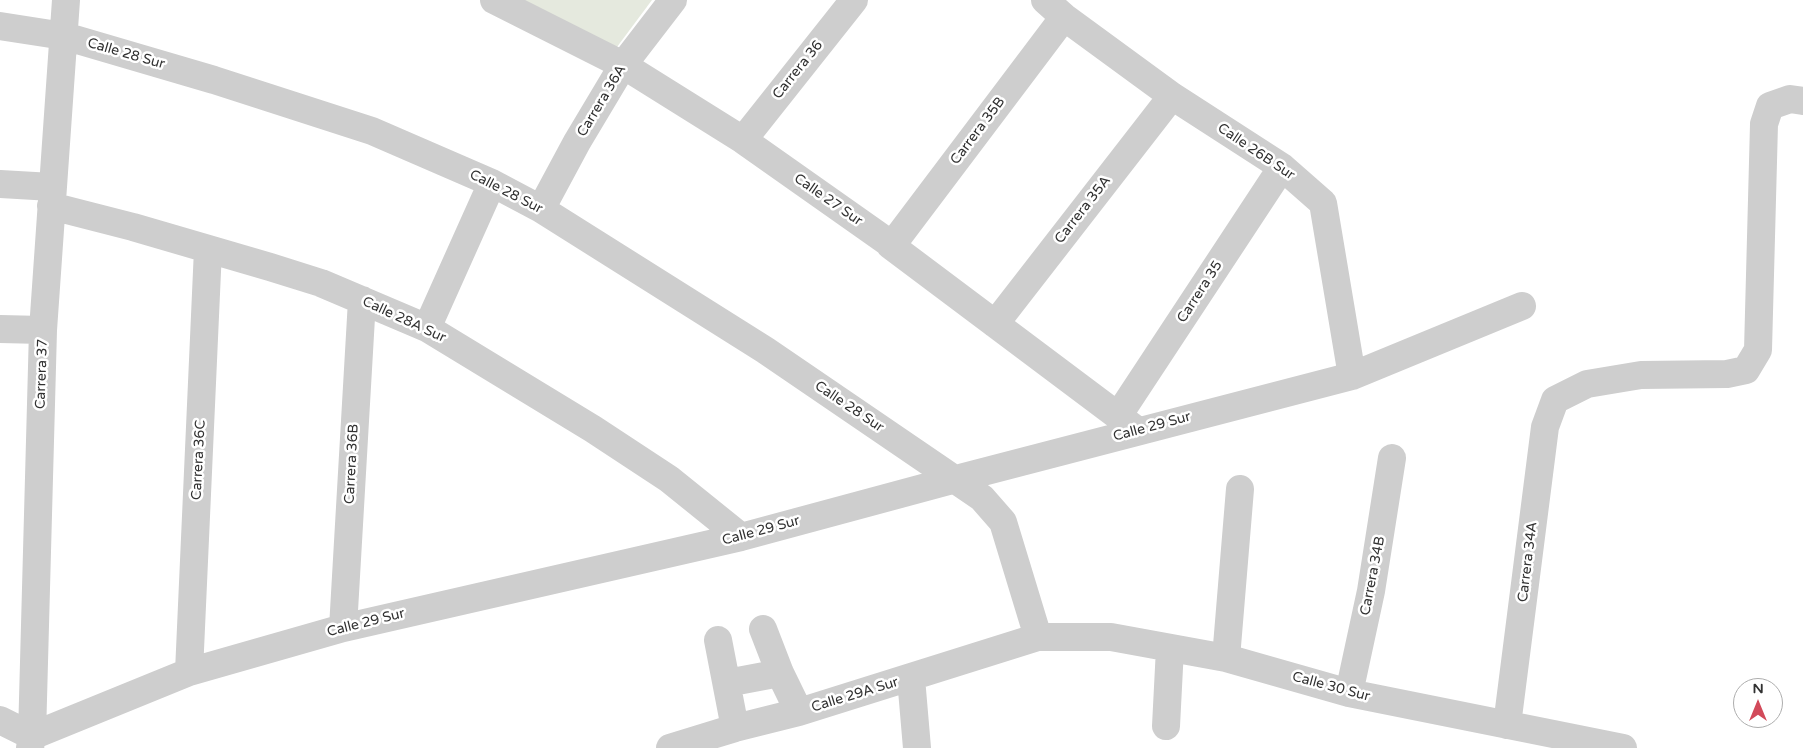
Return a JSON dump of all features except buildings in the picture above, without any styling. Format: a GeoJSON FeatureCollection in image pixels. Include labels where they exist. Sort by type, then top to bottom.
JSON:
{"type":"FeatureCollection","features":[{"type":"Feature","properties":{"kind":"street","name":"Carrera 37"},"geometry":{"type":"LineString","coordinates":[[31,742],[43,330],[66,0]]}},
{"type":"Feature","properties":{"kind":"street","name":"Calle 27 Sur"},"geometry":{"type":"LineString","coordinates":[[494,0],[623,64],[742,140],[892,245],[890,245],[1128,423]]}},
{"type":"Feature","properties":{"kind":"street","name":"Carrera 36A"},"geometry":{"type":"LineString","coordinates":[[541,209],[577,142],[623,64],[673,0]]}},
{"type":"Feature","properties":{"kind":"street","name":"Carrera 36"},"geometry":{"type":"LineString","coordinates":[[742,140],[854,0]]}},
{"type":"Feature","properties":{"kind":"street","name":"Calle 26B Sur"},"geometry":{"type":"LineString","coordinates":[[1055,9],[1172,96],[1282,167],[1323,202],[1352,376]]}},
{"type":"Feature","properties":{"kind":"street","name":"Carrera 35B"},"geometry":{"type":"LineString","coordinates":[[892,245],[1055,9]]}},
{"type":"Feature","properties":{"kind":"street","name":"Calle 28 Sur"},"geometry":{"type":"LineString","coordinates":[[0,26],[64,36],[223,83],[372,131],[492,184],[541,209],[765,350],[956,479]]}},
{"type":"Feature","properties":{"kind":"street","name":"Carrera 35A"},"geometry":{"type":"LineString","coordinates":[[995,324],[1172,96]]}},
{"type":"Feature","properties":{"kind":"street","name":"Carrera 34A"},"geometry":{"type":"LineString","coordinates":[[1507,725],[1545,427],[1555,400],[1587,384],[1641,375],[1727,374],[1746,370],[1758,350],[1764,124],[1770,106],[1790,99],[1803,101]]}},
{"type":"Feature","properties":{"kind":"street","name":"Carrera 35"},"geometry":{"type":"LineString","coordinates":[[1128,423],[1282,167]]}},
{"type":"Feature","properties":{"kind":"street","name":"Calle 28A Sur"},"geometry":{"type":"LineString","coordinates":[[0,184],[51,196],[133,227],[320,283],[427,328],[601,434],[669,480],[741,537]]}},
{"type":"Feature","properties":{"kind":"street"},"geometry":{"type":"LineString","coordinates":[[427,328],[492,184]]}},
{"type":"Feature","properties":{"kind":"street","name":"Carrera 36C"},"geometry":{"type":"LineString","coordinates":[[189,672],[208,249]]}},
{"type":"Feature","properties":{"kind":"street","name":"Carrera 36B"},"geometry":{"type":"LineString","coordinates":[[343,628],[362,300]]}},
{"type":"Feature","properties":{"kind":"street","name":"Calle 29 Sur"},"geometry":{"type":"LineString","coordinates":[[31,742],[189,672],[343,628],[741,537],[956,479],[1128,423],[1352,376],[1522,306]]}},
{"type":"Feature","properties":{"kind":"street"},"geometry":{"type":"LineString","coordinates":[[0,329],[43,330]]}},
{"type":"Feature","properties":{"kind":"street","name":"Carrera 34B"},"geometry":{"type":"LineString","coordinates":[[1349,693],[1371,591],[1392,458]]}},
{"type":"Feature","properties":{"kind":"street"},"geometry":{"type":"LineString","coordinates":[[956,479],[982,498],[1003,522],[1038,637]]}},
{"type":"Feature","properties":{"kind":"street"},"geometry":{"type":"LineString","coordinates":[[1226,658],[1240,489]]}},
{"type":"Feature","properties":{"kind":"street"},"geometry":{"type":"LineString","coordinates":[[763,629],[780,673],[799,712]]}},
{"type":"Feature","properties":{"kind":"street","name":"Calle 30 Sur"},"geometry":{"type":"LineString","coordinates":[[1038,637],[1111,636],[1226,658],[1349,693],[1623,748]]}},
{"type":"Feature","properties":{"kind":"street","name":"Calle 29A Sur"},"geometry":{"type":"LineString","coordinates":[[670,748],[735,728],[799,712],[1038,637]]}},
{"type":"Feature","properties":{"kind":"street"},"geometry":{"type":"LineString","coordinates":[[718,640],[735,728]]}},
{"type":"Feature","properties":{"kind":"street"},"geometry":{"type":"LineString","coordinates":[[1166,726],[1170,648]]}},
{"type":"Feature","properties":{"kind":"street"},"geometry":{"type":"LineString","coordinates":[[727,683],[780,673]]}},
{"type":"Feature","properties":{"kind":"street"},"geometry":{"type":"LineString","coordinates":[[911,678],[917,748]]}},
{"type":"Feature","properties":{"kind":"street"},"geometry":{"type":"LineString","coordinates":[[0,720],[31,742]]}},
{"type":"Feature","properties":{"kind":"shaded area"},"geometry":{"type":"Polygon","coordinates":[[[506,0],[652,0],[614,51],[506,0]]]}}]}
